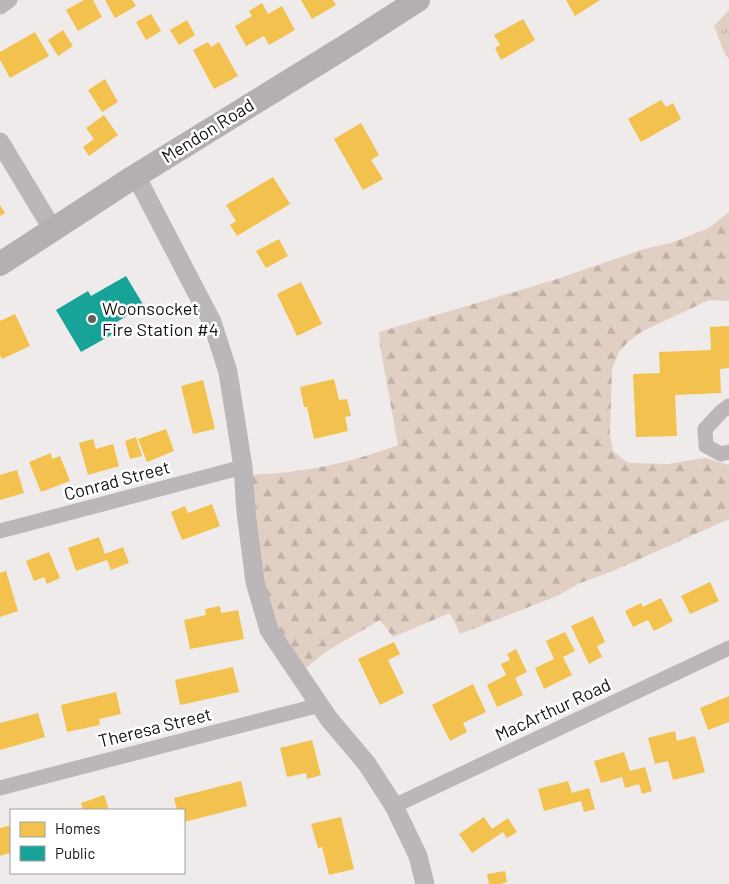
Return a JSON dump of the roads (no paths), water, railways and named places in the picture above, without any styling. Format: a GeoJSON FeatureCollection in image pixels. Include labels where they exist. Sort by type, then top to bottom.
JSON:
{"type":"FeatureCollection","features":[{"type":"Feature","properties":{"kind":"main road","name":"Mendon Road"},"geometry":{"type":"LineString","coordinates":[[0,264],[136,176],[418,0]]}},
{"type":"Feature","properties":{"kind":"street"},"geometry":{"type":"LineString","coordinates":[[0,6],[10,0]]}},
{"type":"Feature","properties":{"kind":"street"},"geometry":{"type":"LineString","coordinates":[[0,142],[53,230]]}},
{"type":"Feature","properties":{"kind":"street"},"geometry":{"type":"LineString","coordinates":[[136,176],[212,322],[228,372],[243,467],[246,512],[255,582],[269,630],[328,719],[367,764],[394,806],[418,856],[425,884]]}},
{"type":"Feature","properties":{"kind":"street"},"geometry":{"type":"LineString","coordinates":[[729,406],[705,429],[706,446],[721,454],[729,452]]}},
{"type":"Feature","properties":{"kind":"street","name":"Conrad Street"},"geometry":{"type":"LineString","coordinates":[[0,531],[243,467]]}},
{"type":"Feature","properties":{"kind":"street","name":"MacArthur Road"},"geometry":{"type":"LineString","coordinates":[[394,806],[729,648]]}},
{"type":"Feature","properties":{"kind":"street","name":"Theresa Street"},"geometry":{"type":"LineString","coordinates":[[0,788],[320,706]]}},
{"type":"Feature","properties":{"kind":"place","name":"Woonsocket Fire Station #4"},"geometry":{"type":"Point","coordinates":[92,319]}}]}
